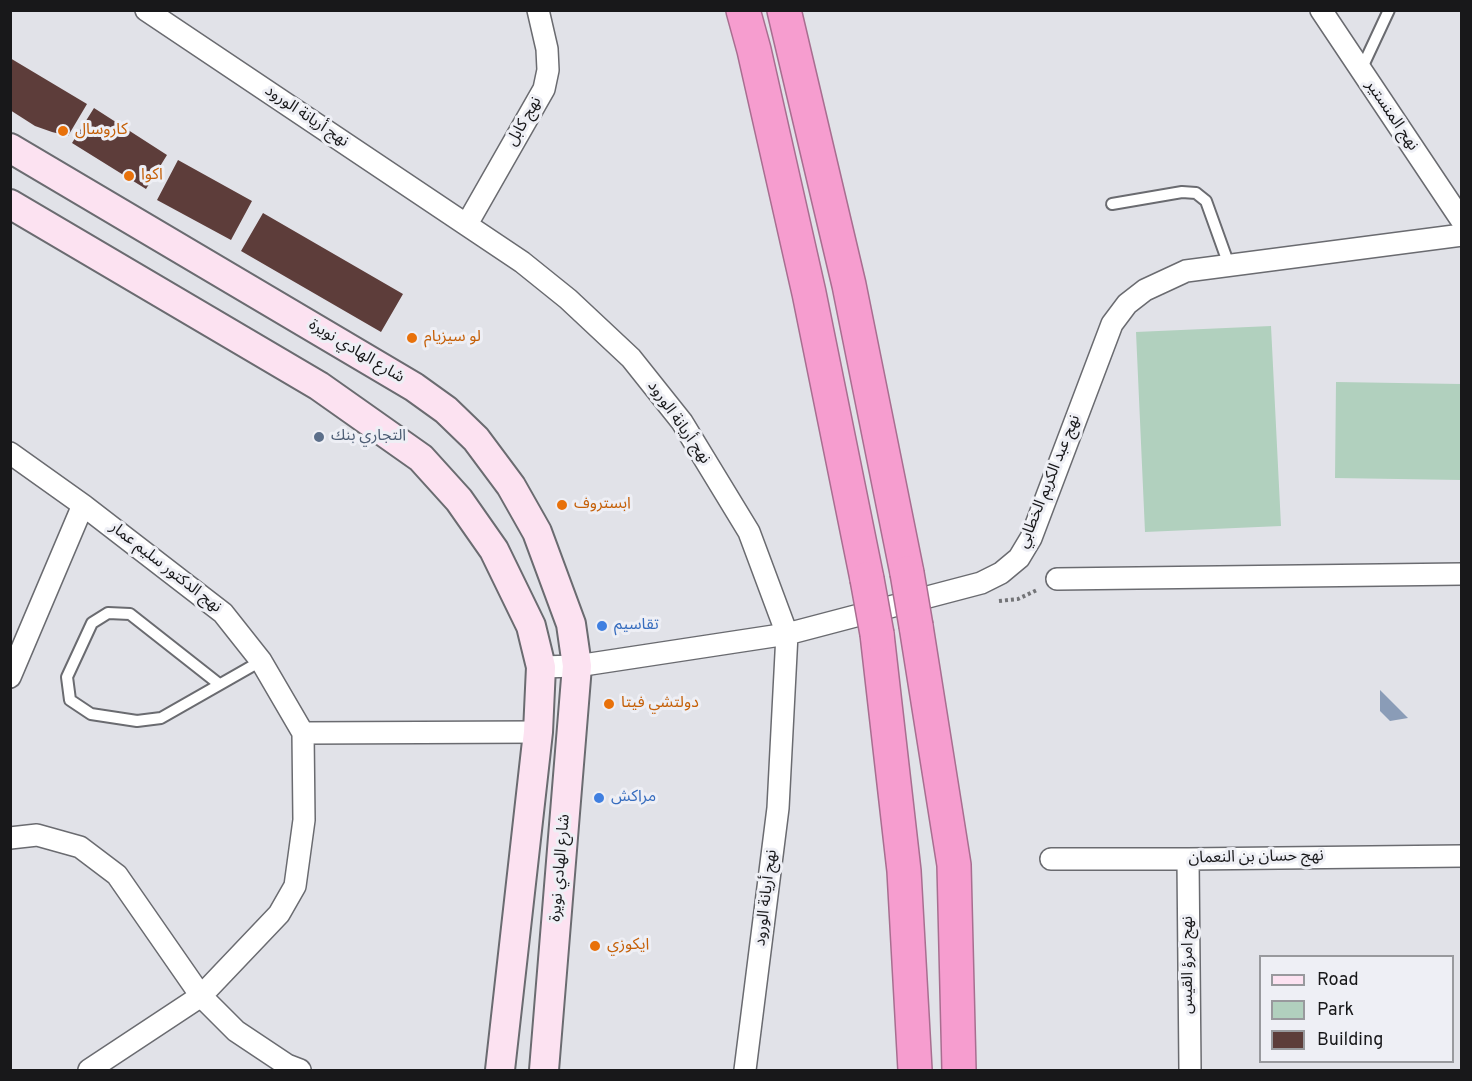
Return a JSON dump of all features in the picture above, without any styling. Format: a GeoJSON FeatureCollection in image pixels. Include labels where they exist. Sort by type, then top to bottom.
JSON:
{"type":"FeatureCollection","features":[{"type":"Feature","properties":{"kind":"highway"},"geometry":{"type":"LineString","coordinates":[[743,10],[809,293],[877,634],[904,871],[915,1071]]}},
{"type":"Feature","properties":{"kind":"highway"},"geometry":{"type":"LineString","coordinates":[[784,10],[849,285],[916,626],[954,865],[959,1071]]}},
{"type":"Feature","properties":{"kind":"highway"},"geometry":{"type":"LineString","coordinates":[[807,10],[849,285]]}},
{"type":"Feature","properties":{"kind":"main road","name":"شارع الهادي نويرة"},"geometry":{"type":"LineString","coordinates":[[10,148],[414,387],[446,410],[476,439],[511,486],[537,532],[571,624],[577,666],[544,1071]]}},
{"type":"Feature","properties":{"kind":"main road"},"geometry":{"type":"LineString","coordinates":[[10,204],[319,386],[421,458],[459,500],[494,550],[531,626],[541,667],[538,732],[501,1071]]}},
{"type":"Feature","properties":{"kind":"street","name":"نهج أريانة الورود"},"geometry":{"type":"LineString","coordinates":[[146,10],[522,262],[568,299],[631,358],[682,422],[749,532],[787,634],[778,808],[745,1071]]}},
{"type":"Feature","properties":{"kind":"street","name":"نهج كابل"},"geometry":{"type":"LineString","coordinates":[[466,224],[544,89],[548,70],[547,49],[538,10]]}},
{"type":"Feature","properties":{"kind":"street","name":"نهج المنستير"},"geometry":{"type":"LineString","coordinates":[[1321,10],[1461,221]]}},
{"type":"Feature","properties":{"kind":"street","name":"نهج عبد الكريم الخطابي"},"geometry":{"type":"LineString","coordinates":[[577,666],[787,634],[981,583],[1001,573],[1019,558],[1030,538],[1112,324],[1127,304],[1144,290],[1186,271],[1461,235]]}},
{"type":"Feature","properties":{"kind":"street","name":"نهج الدكتور سليم عمار"},"geometry":{"type":"LineString","coordinates":[[10,453],[83,505],[223,613],[261,662],[303,733],[304,820],[295,886],[279,914],[201,996],[89,1071]]}},
{"type":"Feature","properties":{"kind":"street"},"geometry":{"type":"LineString","coordinates":[[10,677],[83,505]]}},
{"type":"Feature","properties":{"kind":"street"},"geometry":{"type":"LineString","coordinates":[[1057,579],[1461,574]]}},
{"type":"Feature","properties":{"kind":"street"},"geometry":{"type":"LineString","coordinates":[[541,667],[577,666]]}},
{"type":"Feature","properties":{"kind":"street"},"geometry":{"type":"LineString","coordinates":[[303,733],[538,732]]}},
{"type":"Feature","properties":{"kind":"street"},"geometry":{"type":"LineString","coordinates":[[10,838],[37,835],[80,847],[117,875],[201,996],[236,1031],[287,1065],[300,1071]]}},
{"type":"Feature","properties":{"kind":"street","name":"نهج حسان بن النعمان"},"geometry":{"type":"LineString","coordinates":[[1052,859],[1461,856]]}},
{"type":"Feature","properties":{"kind":"street","name":"نهج امرؤ القيس"},"geometry":{"type":"LineString","coordinates":[[1188,859],[1190,1071]]}},
{"type":"Feature","properties":{"kind":"lane"},"geometry":{"type":"LineString","coordinates":[[1361,70],[1389,10]]}},
{"type":"Feature","properties":{"kind":"lane"},"geometry":{"type":"LineString","coordinates":[[1112,204],[1182,192],[1196,194],[1206,201],[1229,265]]}},
{"type":"Feature","properties":{"kind":"lane"},"geometry":{"type":"LineString","coordinates":[[219,684],[130,615],[108,613],[92,623],[68,676],[70,700],[91,714],[137,721],[160,718],[261,662]]}},
{"type":"Feature","properties":{"kind":"green space"},"geometry":{"type":"Polygon","coordinates":[[[1271,326],[1281,526],[1145,532],[1136,332],[1271,326]]]}},
{"type":"Feature","properties":{"kind":"green space"},"geometry":{"type":"Polygon","coordinates":[[[1336,382],[1461,384],[1461,480],[1335,478],[1336,382]]]}},
{"type":"Feature","properties":{"kind":"water"},"geometry":{"type":"Polygon","coordinates":[[[1380,690],[1408,718],[1390,721],[1380,711],[1380,690]]]}},
{"type":"Feature","properties":{"kind":"building"},"geometry":{"type":"Polygon","coordinates":[[[10,58],[87,104],[68,136],[35,126],[10,110],[10,58]]]}},
{"type":"Feature","properties":{"kind":"building"},"geometry":{"type":"Polygon","coordinates":[[[94,108],[167,155],[146,189],[72,143],[94,108]]]}},
{"type":"Feature","properties":{"kind":"building"},"geometry":{"type":"Polygon","coordinates":[[[178,160],[252,201],[231,240],[157,200],[178,160]]]}},
{"type":"Feature","properties":{"kind":"building"},"geometry":{"type":"Polygon","coordinates":[[[263,213],[403,294],[381,332],[241,251],[263,213]]]}},
{"type":"Feature","properties":{"kind":"place","name":"كاروسال"},"geometry":{"type":"Point","coordinates":[63,131]}},
{"type":"Feature","properties":{"kind":"place","name":"اكوا"},"geometry":{"type":"Point","coordinates":[129,176]}},
{"type":"Feature","properties":{"kind":"place","name":"لو سيزيام"},"geometry":{"type":"Point","coordinates":[412,338]}},
{"type":"Feature","properties":{"kind":"place","name":"التجاري بنك"},"geometry":{"type":"Point","coordinates":[319,437]}},
{"type":"Feature","properties":{"kind":"place","name":"ابستروف"},"geometry":{"type":"Point","coordinates":[562,505]}},
{"type":"Feature","properties":{"kind":"place","name":"تقاسيم"},"geometry":{"type":"Point","coordinates":[602,626]}},
{"type":"Feature","properties":{"kind":"place","name":"دولتشي فيتا"},"geometry":{"type":"Point","coordinates":[609,704]}},
{"type":"Feature","properties":{"kind":"place","name":"مراكش"},"geometry":{"type":"Point","coordinates":[599,798]}},
{"type":"Feature","properties":{"kind":"place","name":"ايكوزي"},"geometry":{"type":"Point","coordinates":[595,946]}}]}
